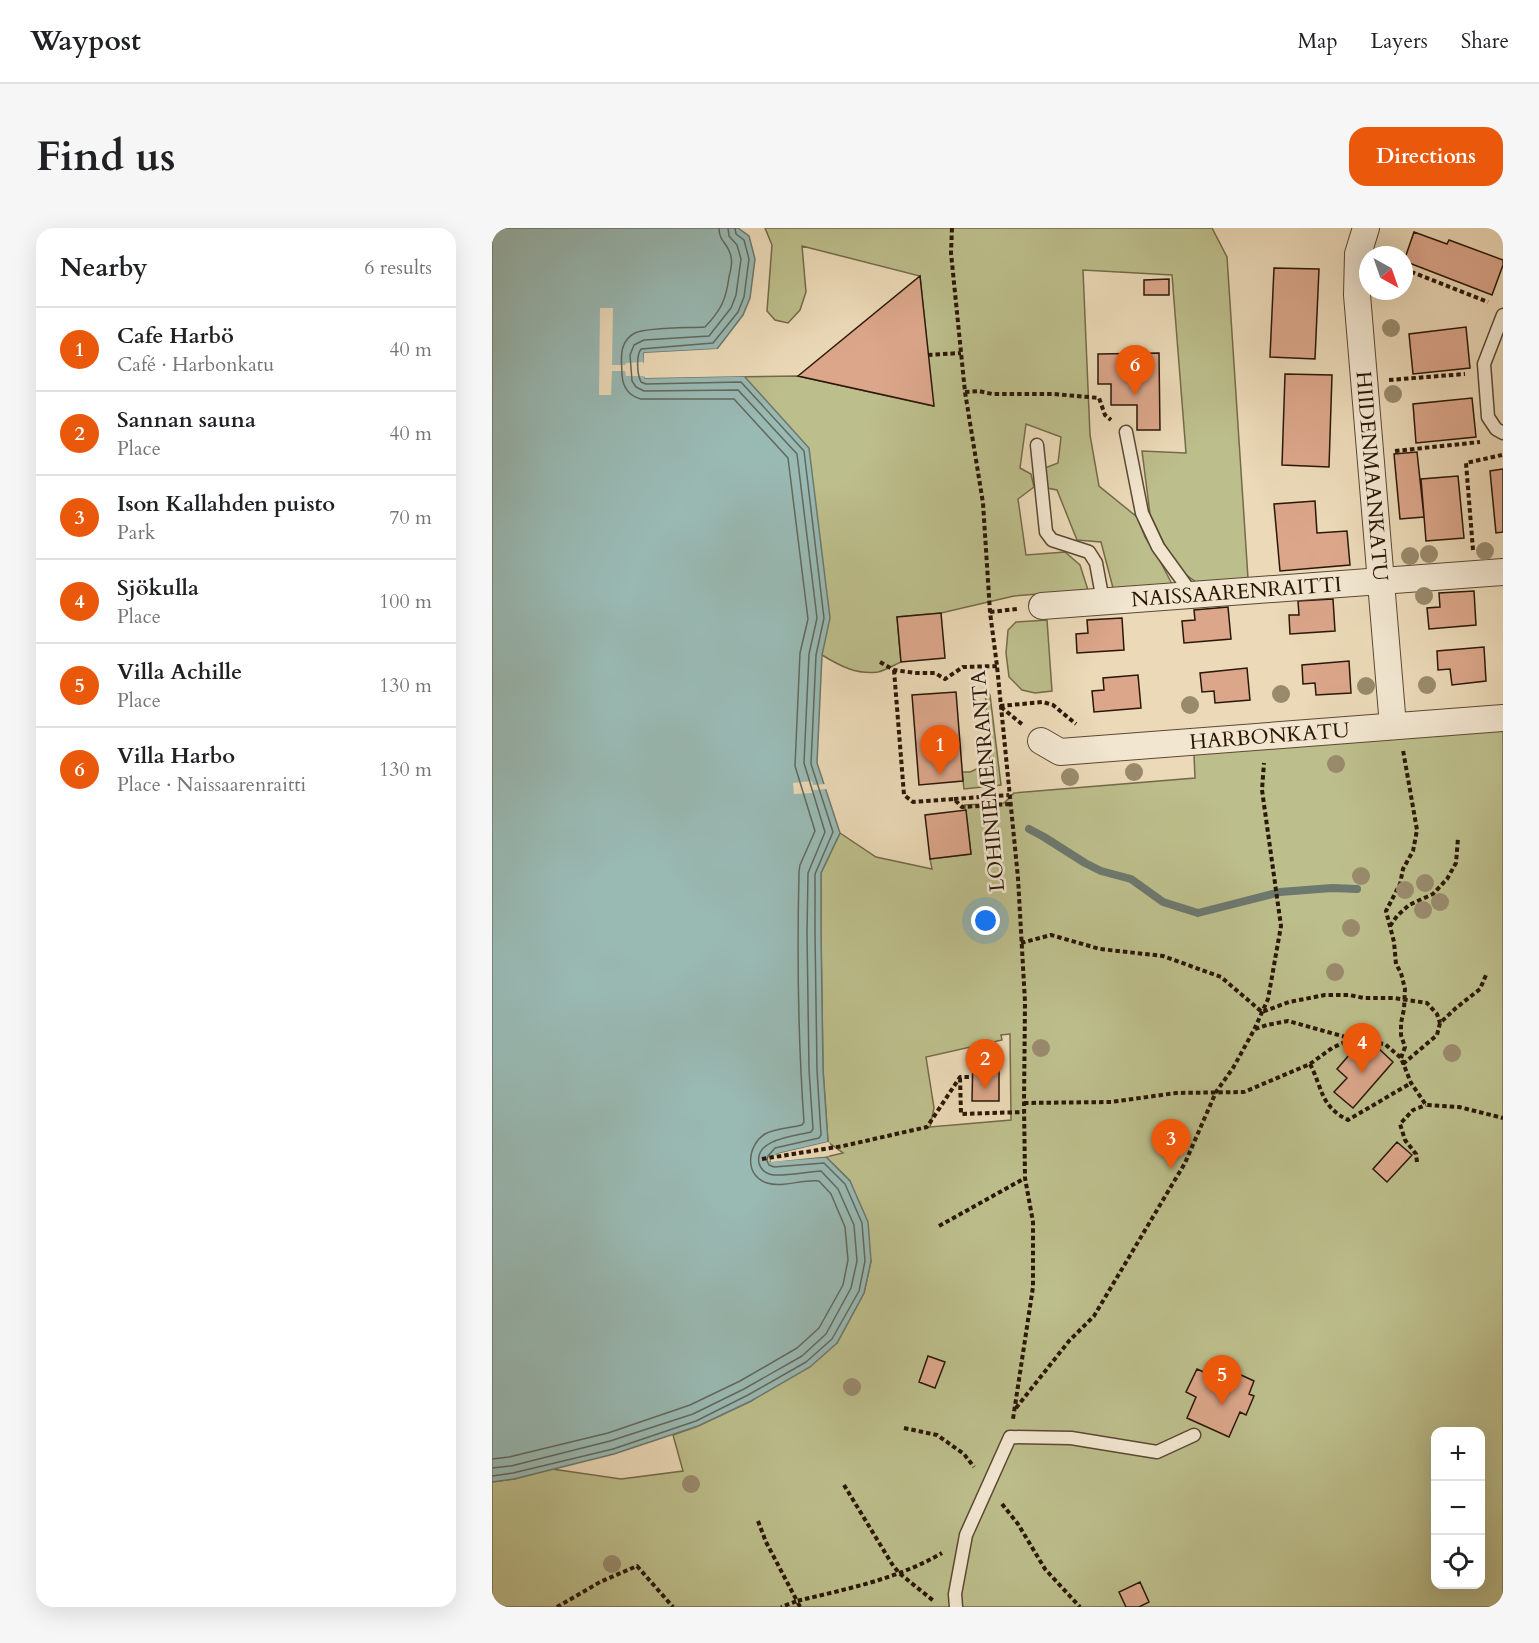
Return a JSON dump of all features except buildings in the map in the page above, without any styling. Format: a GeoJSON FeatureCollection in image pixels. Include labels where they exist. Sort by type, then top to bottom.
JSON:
{"type":"FeatureCollection","features":[{"type":"Feature","properties":{"kind":"street","name":"HIIDENMAANKATU"},"geometry":{"type":"LineString","coordinates":[[1366,228],[1358,254],[1358,295],[1392,726]]}},
{"type":"Feature","properties":{"kind":"street","name":"NAISSAARENRAITTI"},"geometry":{"type":"LineString","coordinates":[[1042,606],[1503,572]]}},
{"type":"Feature","properties":{"kind":"street","name":"HARBONKATU"},"geometry":{"type":"LineString","coordinates":[[1041,741],[1060,752],[1503,718]]}},
{"type":"Feature","properties":{"kind":"lane"},"geometry":{"type":"LineString","coordinates":[[1503,315],[1485,364],[1488,417],[1496,429],[1503,433]]}},
{"type":"Feature","properties":{"kind":"lane"},"geometry":{"type":"LineString","coordinates":[[1126,432],[1142,513],[1158,547],[1193,595]]}},
{"type":"Feature","properties":{"kind":"lane"},"geometry":{"type":"LineString","coordinates":[[1038,445],[1046,532],[1052,540],[1089,552],[1096,562],[1103,601]]}},
{"type":"Feature","properties":{"kind":"lane"},"geometry":{"type":"LineString","coordinates":[[956,1607],[955,1594],[966,1535],[1010,1437],[1071,1438],[1157,1452],[1194,1436]]}},
{"type":"Feature","properties":{"kind":"path","name":"LOHINIEMENRANTA"},"geometry":{"type":"LineString","coordinates":[[952,228],[951,253],[965,392],[983,503],[990,612],[1018,878],[1025,1002],[1023,1102],[1025,1178],[1033,1222],[1034,1287],[1010,1437]]}},
{"type":"Feature","properties":{"kind":"path"},"geometry":{"type":"LineString","coordinates":[[1413,272],[1494,304]]}},
{"type":"Feature","properties":{"kind":"path"},"geometry":{"type":"LineString","coordinates":[[928,355],[961,353]]}},
{"type":"Feature","properties":{"kind":"path"},"geometry":{"type":"LineString","coordinates":[[1399,380],[1463,374]]}},
{"type":"Feature","properties":{"kind":"path"},"geometry":{"type":"LineString","coordinates":[[965,392],[1054,394],[1099,398],[1106,415],[1126,432]]}},
{"type":"Feature","properties":{"kind":"path"},"geometry":{"type":"LineString","coordinates":[[1403,450],[1469,444]]}},
{"type":"Feature","properties":{"kind":"path"},"geometry":{"type":"LineString","coordinates":[[1473,544],[1466,463],[1503,454]]}},
{"type":"Feature","properties":{"kind":"path"},"geometry":{"type":"LineString","coordinates":[[880,663],[894,670],[935,673],[945,679],[963,667],[997,666]]}},
{"type":"Feature","properties":{"kind":"path"},"geometry":{"type":"LineString","coordinates":[[894,670],[904,795],[913,802],[1009,795]]}},
{"type":"Feature","properties":{"kind":"path"},"geometry":{"type":"LineString","coordinates":[[1000,706],[1014,718]]}},
{"type":"Feature","properties":{"kind":"path"},"geometry":{"type":"LineString","coordinates":[[1392,726],[1401,740],[1417,830],[1413,851],[1386,911],[1394,942],[1396,964],[1405,989],[1401,1023],[1401,1035],[1405,1047],[1401,1059]]}},
{"type":"Feature","properties":{"kind":"path"},"geometry":{"type":"LineString","coordinates":[[1014,1410],[1069,1341],[1094,1316],[1185,1163],[1216,1092],[1233,1068],[1268,999],[1281,926],[1262,789],[1266,736]]}},
{"type":"Feature","properties":{"kind":"path"},"geometry":{"type":"LineString","coordinates":[[954,799],[962,807],[1010,804]]}},
{"type":"Feature","properties":{"kind":"path"},"geometry":{"type":"LineString","coordinates":[[1390,926],[1397,916],[1410,905],[1433,894],[1447,879],[1456,863],[1458,838]]}},
{"type":"Feature","properties":{"kind":"path"},"geometry":{"type":"LineString","coordinates":[[1021,943],[1051,935],[1100,949],[1162,956],[1221,977],[1262,1012]]}},
{"type":"Feature","properties":{"kind":"path"},"geometry":{"type":"LineString","coordinates":[[1440,1023],[1480,989],[1486,975]]}},
{"type":"Feature","properties":{"kind":"path"},"geometry":{"type":"LineString","coordinates":[[1262,1012],[1289,1002],[1325,994],[1394,998],[1427,1003],[1437,1014],[1440,1023],[1437,1035],[1403,1064]]}},
{"type":"Feature","properties":{"kind":"path"},"geometry":{"type":"LineString","coordinates":[[1254,1030],[1287,1021],[1360,1041],[1385,1044],[1401,1059],[1411,1083],[1426,1104]]}},
{"type":"Feature","properties":{"kind":"path"},"geometry":{"type":"LineString","coordinates":[[1023,1102],[1111,1102],[1176,1093],[1244,1092],[1310,1064],[1332,1048],[1345,1042],[1360,1041]]}},
{"type":"Feature","properties":{"kind":"path"},"geometry":{"type":"LineString","coordinates":[[1355,1059],[1368,1042]]}},
{"type":"Feature","properties":{"kind":"path"},"geometry":{"type":"LineString","coordinates":[[1310,1064],[1323,1098],[1335,1114],[1348,1120],[1411,1083]]}},
{"type":"Feature","properties":{"kind":"path"},"geometry":{"type":"LineString","coordinates":[[960,1078],[972,1077]]}},
{"type":"Feature","properties":{"kind":"path"},"geometry":{"type":"LineString","coordinates":[[960,1078],[961,1114],[1024,1112]]}},
{"type":"Feature","properties":{"kind":"path"},"geometry":{"type":"LineString","coordinates":[[762,1159],[843,1146],[927,1127],[960,1078]]}},
{"type":"Feature","properties":{"kind":"path"},"geometry":{"type":"LineString","coordinates":[[1417,1162],[1416,1154],[1405,1140],[1400,1124],[1413,1110],[1426,1104],[1459,1107],[1503,1118]]}},
{"type":"Feature","properties":{"kind":"path"},"geometry":{"type":"LineString","coordinates":[[939,1226],[1025,1178]]}},
{"type":"Feature","properties":{"kind":"path"},"geometry":{"type":"LineString","coordinates":[[904,1428],[937,1435],[964,1455],[1018,1524],[1045,1569],[1080,1607]]}},
{"type":"Feature","properties":{"kind":"path"},"geometry":{"type":"LineString","coordinates":[[844,1485],[899,1573],[939,1607]]}},
{"type":"Feature","properties":{"kind":"path"},"geometry":{"type":"LineString","coordinates":[[758,1521],[766,1542],[800,1607]]}},
{"type":"Feature","properties":{"kind":"path"},"geometry":{"type":"LineString","coordinates":[[781,1607],[899,1573],[954,1546],[966,1535]]}},
{"type":"Feature","properties":{"kind":"path"},"geometry":{"type":"LineString","coordinates":[[557,1607],[600,1582],[637,1566],[673,1607]]}},
{"type":"Feature","properties":{"kind":"green space"},"geometry":{"type":"Polygon","coordinates":[[[765,228],[1212,228],[1227,257],[1248,578],[1196,582],[1185,574],[1169,554],[1150,514],[1142,451],[1186,453],[1172,275],[1083,270],[1090,435],[1099,486],[1137,517],[1145,537],[1172,584],[1113,588],[1101,542],[1077,540],[1057,490],[1047,488],[1045,468],[1058,463],[1061,437],[1026,424],[1020,468],[1031,474],[1034,487],[1018,499],[1026,555],[1065,552],[1080,565],[1088,590],[1014,596],[941,613],[897,617],[901,662],[878,672],[870,673],[849,669],[822,655],[645,378],[798,376],[933,406],[920,276],[802,246],[806,292],[800,310],[788,323],[775,320],[767,311],[772,245],[765,228]]]}},
{"type":"Feature","properties":{"kind":"green space"},"geometry":{"type":"Polygon","coordinates":[[[1047,620],[1052,691],[1035,693],[1022,690],[1009,677],[1006,653],[1008,630],[1016,622],[1047,620]]]}},
{"type":"Feature","properties":{"kind":"green space"},"geometry":{"type":"Polygon","coordinates":[[[985,689],[990,695],[1001,785],[964,789],[962,772],[970,772],[990,763],[985,689]]]}},
{"type":"Feature","properties":{"kind":"green space"},"geometry":{"type":"Polygon","coordinates":[[[1503,730],[1503,1607],[492,1607],[492,1482],[552,1469],[621,1479],[683,1471],[673,1435],[751,1401],[837,1343],[864,1293],[871,1261],[850,1181],[826,1157],[843,1153],[828,1142],[823,1070],[821,873],[840,833],[876,857],[932,869],[930,859],[971,854],[965,805],[1004,803],[1014,793],[1195,778],[1194,754],[1503,730]],[[1010,1034],[1001,1035],[1002,1040],[926,1057],[934,1108],[930,1127],[1011,1120],[1010,1034]]]}},
{"type":"Feature","properties":{"kind":"water"},"geometry":{"type":"Polygon","coordinates":[[[492,228],[738,228],[749,236],[755,259],[750,298],[743,315],[717,349],[644,353],[645,378],[744,376],[809,448],[830,618],[822,655],[817,763],[840,833],[821,873],[823,1070],[828,1142],[777,1154],[771,1161],[826,1157],[850,1181],[868,1222],[871,1261],[864,1293],[837,1343],[810,1367],[751,1401],[698,1426],[614,1454],[514,1479],[492,1482],[492,228]]]}},
{"type":"Feature","properties":{"kind":"pier"},"geometry":{"type":"Polygon","coordinates":[[[600,308],[613,308],[612,365],[643,362],[644,364],[644,353],[717,349],[720,350],[647,356],[648,374],[744,373],[748,376],[645,378],[644,376],[626,376],[625,371],[612,371],[611,395],[599,395],[600,308]]]}},
{"type":"Feature","properties":{"kind":"pier"},"geometry":{"type":"Polygon","coordinates":[[[812,781],[813,785],[826,784],[828,789],[794,794],[793,783],[812,781]]]}},
{"type":"Feature","properties":{"kind":"pier"},"geometry":{"type":"Polygon","coordinates":[[[828,1142],[829,1145],[777,1158],[826,1154],[830,1156],[766,1161],[767,1157],[828,1142]]]}},
{"type":"Feature","properties":{"kind":"waterway"},"geometry":{"type":"LineString","coordinates":[[1029,829],[1101,871],[1131,879],[1163,902],[1198,913],[1280,892],[1332,888],[1357,889]]}},
{"type":"Feature","properties":{"kind":"place","name":"Villa Harbo"},"geometry":{"type":"Point","coordinates":[1135,395]}},
{"type":"Feature","properties":{"kind":"place","name":"Cafe Harbö"},"geometry":{"type":"Point","coordinates":[940,775]}},
{"type":"Feature","properties":{"kind":"place","name":"Sjökulla"},"geometry":{"type":"Point","coordinates":[1362,1073]}},
{"type":"Feature","properties":{"kind":"place","name":"Sannan sauna"},"geometry":{"type":"Point","coordinates":[985,1089]}},
{"type":"Feature","properties":{"kind":"place","name":"Ison Kallahden puisto"},"geometry":{"type":"Point","coordinates":[1171,1169]}},
{"type":"Feature","properties":{"kind":"place","name":"Villa Achille"},"geometry":{"type":"Point","coordinates":[1222,1405]}}]}
